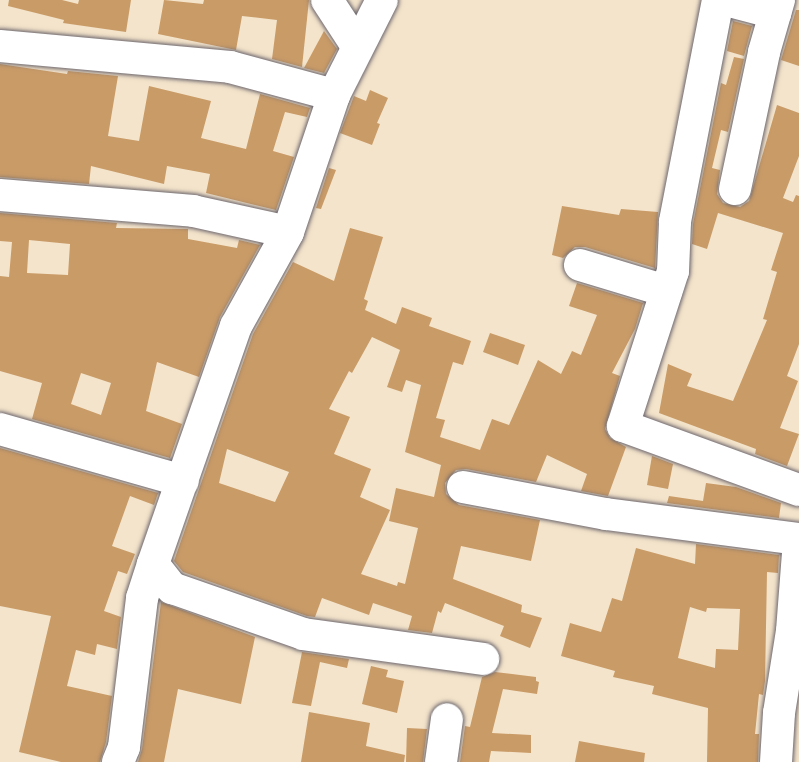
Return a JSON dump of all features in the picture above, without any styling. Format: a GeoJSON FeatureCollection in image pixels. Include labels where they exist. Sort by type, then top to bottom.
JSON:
{"type":"FeatureCollection","features":[{"type":"Feature","properties":{"kind":"street"},"geometry":{"type":"LineString","coordinates":[[327,0],[357,46]]}},
{"type":"Feature","properties":{"kind":"street"},"geometry":{"type":"LineString","coordinates":[[118,762],[124,747],[142,598],[153,564],[236,326],[288,232],[334,95],[382,0]]}},
{"type":"Feature","properties":{"kind":"street"},"geometry":{"type":"LineString","coordinates":[[718,0],[675,222],[673,271],[623,426],[799,490]]}},
{"type":"Feature","properties":{"kind":"street"},"geometry":{"type":"LineString","coordinates":[[726,0],[777,6],[764,52],[735,189]]}},
{"type":"Feature","properties":{"kind":"street"},"geometry":{"type":"LineString","coordinates":[[0,46],[230,68],[334,95]]}},
{"type":"Feature","properties":{"kind":"street"},"geometry":{"type":"LineString","coordinates":[[0,195],[192,211],[288,232]]}},
{"type":"Feature","properties":{"kind":"street"},"geometry":{"type":"LineString","coordinates":[[580,265],[666,291]]}},
{"type":"Feature","properties":{"kind":"street"},"geometry":{"type":"LineString","coordinates":[[0,429],[183,481]]}},
{"type":"Feature","properties":{"kind":"street"},"geometry":{"type":"LineString","coordinates":[[463,487],[606,514],[799,539],[792,631],[779,713],[776,762]]}},
{"type":"Feature","properties":{"kind":"street"},"geometry":{"type":"LineString","coordinates":[[153,564],[172,588],[303,634],[483,659]]}},
{"type":"Feature","properties":{"kind":"street"},"geometry":{"type":"LineString","coordinates":[[441,762],[447,719]]}},
{"type":"Feature","properties":{"kind":"building"},"geometry":{"type":"Polygon","coordinates":[[[9,0],[62,0],[78,4],[79,0],[131,0],[126,32],[63,23],[64,20],[8,6],[9,0]]]}},
{"type":"Feature","properties":{"kind":"building"},"geometry":{"type":"Polygon","coordinates":[[[164,0],[203,4],[204,0],[309,0],[302,67],[272,59],[277,20],[242,16],[236,50],[158,34],[164,0]]]}},
{"type":"Feature","properties":{"kind":"building"},"geometry":{"type":"Polygon","coordinates":[[[796,10],[799,10],[799,66],[781,60],[796,10]]]}},
{"type":"Feature","properties":{"kind":"building"},"geometry":{"type":"Polygon","coordinates":[[[733,21],[752,26],[744,56],[727,51],[733,21]]]}},
{"type":"Feature","properties":{"kind":"building"},"geometry":{"type":"Polygon","coordinates":[[[324,31],[337,49],[324,73],[304,68],[324,31]]]}},
{"type":"Feature","properties":{"kind":"building"},"geometry":{"type":"Polygon","coordinates":[[[734,57],[744,59],[728,132],[721,130],[712,168],[720,170],[717,194],[723,203],[740,207],[749,201],[777,105],[799,113],[799,156],[783,198],[793,202],[796,195],[799,196],[799,344],[787,376],[798,381],[780,428],[799,434],[787,466],[755,454],[756,449],[659,413],[668,364],[692,374],[687,386],[733,401],[767,320],[763,319],[777,272],[771,270],[783,233],[718,213],[707,249],[692,244],[693,224],[721,83],[726,85],[734,57]]]}},
{"type":"Feature","properties":{"kind":"building"},"geometry":{"type":"Polygon","coordinates":[[[0,64],[67,74],[68,71],[118,76],[108,136],[139,141],[149,86],[211,101],[201,138],[246,149],[260,94],[310,108],[307,117],[285,112],[273,151],[294,157],[276,210],[206,193],[210,174],[167,166],[164,184],[91,166],[89,184],[0,177],[0,64]]]}},
{"type":"Feature","properties":{"kind":"building"},"geometry":{"type":"Polygon","coordinates":[[[370,90],[388,98],[377,123],[380,124],[372,145],[340,133],[354,96],[366,101],[370,90]]]}},
{"type":"Feature","properties":{"kind":"building"},"geometry":{"type":"Polygon","coordinates":[[[329,168],[336,170],[321,209],[316,208],[329,168]]]}},
{"type":"Feature","properties":{"kind":"building"},"geometry":{"type":"Polygon","coordinates":[[[562,206],[619,215],[621,209],[658,212],[655,268],[585,247],[575,247],[563,258],[552,255],[562,206]]]}},
{"type":"Feature","properties":{"kind":"building"},"geometry":{"type":"Polygon","coordinates":[[[0,213],[117,223],[116,228],[188,229],[188,239],[237,248],[239,240],[260,245],[220,317],[199,377],[157,362],[146,411],[182,424],[170,458],[32,419],[42,383],[0,371],[0,276],[9,277],[12,242],[0,241],[0,213]],[[29,240],[27,273],[68,275],[70,244],[29,240]],[[81,373],[71,404],[101,415],[111,383],[81,373]]]}},
{"type":"Feature","properties":{"kind":"building"},"geometry":{"type":"Polygon","coordinates":[[[350,228],[383,237],[364,299],[368,301],[365,310],[396,324],[402,307],[432,318],[429,326],[471,341],[463,365],[453,362],[436,418],[445,420],[440,437],[480,450],[492,419],[509,425],[538,360],[561,374],[572,351],[581,355],[597,315],[569,306],[577,283],[643,303],[635,329],[612,373],[620,376],[605,429],[610,438],[626,447],[608,496],[581,491],[587,474],[547,455],[536,482],[466,469],[456,470],[445,483],[446,494],[459,505],[540,520],[531,561],[461,546],[453,579],[522,605],[521,612],[542,618],[530,648],[500,636],[504,626],[445,603],[441,613],[438,611],[432,633],[408,630],[412,616],[373,603],[369,615],[322,598],[315,617],[307,616],[183,572],[174,561],[253,334],[293,262],[334,281],[350,228]],[[372,337],[352,373],[349,371],[329,409],[350,417],[334,454],[371,469],[360,497],[390,510],[361,574],[397,586],[398,582],[405,584],[418,528],[389,521],[396,488],[434,497],[441,465],[405,452],[421,385],[406,380],[402,392],[387,387],[400,350],[372,337]],[[227,449],[219,483],[275,502],[289,472],[227,449]]]}},
{"type":"Feature","properties":{"kind":"building"},"geometry":{"type":"Polygon","coordinates":[[[490,333],[525,345],[518,365],[483,352],[490,333]]]}},
{"type":"Feature","properties":{"kind":"building"},"geometry":{"type":"Polygon","coordinates":[[[0,448],[158,493],[154,505],[130,496],[112,546],[135,554],[127,574],[118,571],[104,611],[121,617],[117,649],[97,644],[95,655],[76,650],[67,686],[112,696],[106,742],[100,762],[61,762],[19,752],[51,616],[0,606],[0,448]]]}},
{"type":"Feature","properties":{"kind":"building"},"geometry":{"type":"Polygon","coordinates":[[[652,456],[673,464],[668,489],[647,485],[652,456]]]}},
{"type":"Feature","properties":{"kind":"building"},"geometry":{"type":"Polygon","coordinates":[[[706,483],[736,487],[781,503],[779,518],[667,503],[669,496],[703,501],[706,483]]]}},
{"type":"Feature","properties":{"kind":"building"},"geometry":{"type":"Polygon","coordinates":[[[696,544],[779,555],[778,573],[767,572],[765,681],[763,695],[759,694],[755,734],[759,734],[758,762],[707,762],[708,708],[652,694],[654,686],[613,677],[615,671],[561,656],[570,623],[601,632],[612,598],[622,601],[636,548],[695,564],[696,544]],[[690,607],[678,658],[715,668],[716,649],[738,650],[740,609],[707,608],[706,612],[690,607]]]}},
{"type":"Feature","properties":{"kind":"building"},"geometry":{"type":"Polygon","coordinates":[[[161,602],[255,637],[241,704],[178,689],[164,762],[138,762],[142,749],[161,602]]]}},
{"type":"Feature","properties":{"kind":"building"},"geometry":{"type":"Polygon","coordinates":[[[302,652],[349,659],[347,668],[320,662],[311,706],[292,703],[302,652]]]}},
{"type":"Feature","properties":{"kind":"building"},"geometry":{"type":"Polygon","coordinates":[[[371,666],[388,670],[386,677],[404,681],[397,713],[362,704],[371,666]]]}},
{"type":"Feature","properties":{"kind":"building"},"geometry":{"type":"Polygon","coordinates":[[[495,672],[536,677],[539,682],[537,694],[503,689],[492,733],[531,735],[531,753],[491,751],[489,762],[460,762],[465,726],[470,727],[482,677],[495,672]]]}},
{"type":"Feature","properties":{"kind":"building"},"geometry":{"type":"Polygon","coordinates":[[[309,712],[370,723],[366,746],[405,755],[404,762],[301,762],[309,712]]]}},
{"type":"Feature","properties":{"kind":"building"},"geometry":{"type":"Polygon","coordinates":[[[407,728],[427,729],[423,762],[406,762],[407,728]]]}},
{"type":"Feature","properties":{"kind":"building"},"geometry":{"type":"Polygon","coordinates":[[[579,741],[645,753],[644,762],[575,762],[579,741]]]}}]}
